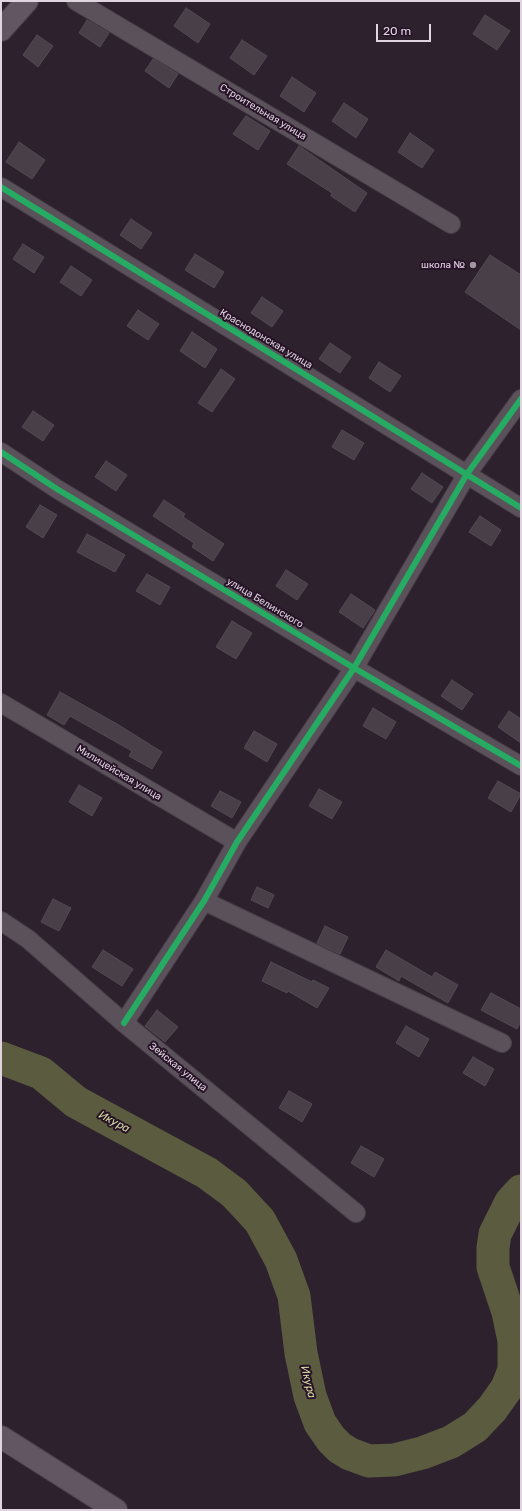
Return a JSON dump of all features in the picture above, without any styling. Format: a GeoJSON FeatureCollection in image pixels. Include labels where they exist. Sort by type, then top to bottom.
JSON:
{"type":"FeatureCollection","features":[{"type":"Feature","properties":{"kind":"main road"},"geometry":{"type":"LineString","coordinates":[[1,30],[27,1]]}},
{"type":"Feature","properties":{"kind":"main road"},"geometry":{"type":"LineString","coordinates":[[1,1437],[116,1510]]}},
{"type":"Feature","properties":{"kind":"street","name":"Строительная улица"},"geometry":{"type":"LineString","coordinates":[[76,1],[451,224]]}},
{"type":"Feature","properties":{"kind":"street","name":"Краснодонская улица"},"geometry":{"type":"LineString","coordinates":[[1,186],[521,508]]}},
{"type":"Feature","properties":{"kind":"street"},"geometry":{"type":"LineString","coordinates":[[124,1023],[204,901],[237,842],[354,668],[467,474],[521,399]]}},
{"type":"Feature","properties":{"kind":"street","name":"улица Белинского"},"geometry":{"type":"LineString","coordinates":[[1,452],[57,489],[354,668],[521,766]]}},
{"type":"Feature","properties":{"kind":"street","name":"Милицейская улица"},"geometry":{"type":"LineString","coordinates":[[1,703],[237,842]]}},
{"type":"Feature","properties":{"kind":"street"},"geometry":{"type":"LineString","coordinates":[[204,901],[502,1043]]}},
{"type":"Feature","properties":{"kind":"street","name":"Зейская улица"},"geometry":{"type":"LineString","coordinates":[[1,920],[28,939],[124,1023],[356,1213]]}},
{"type":"Feature","properties":{"kind":"building"},"geometry":{"type":"Polygon","coordinates":[[[186,8],[210,24],[198,43],[174,26],[186,8]]]}},
{"type":"Feature","properties":{"kind":"building"},"geometry":{"type":"Polygon","coordinates":[[[485,15],[510,31],[497,50],[473,34],[485,15]]]}},
{"type":"Feature","properties":{"kind":"building"},"geometry":{"type":"Polygon","coordinates":[[[87,20],[109,33],[100,47],[79,33],[87,20]]]}},
{"type":"Feature","properties":{"kind":"building"},"geometry":{"type":"Polygon","coordinates":[[[37,35],[53,46],[38,67],[23,55],[37,35]]]}},
{"type":"Feature","properties":{"kind":"building"},"geometry":{"type":"Polygon","coordinates":[[[242,40],[267,56],[254,75],[230,58],[242,40]]]}},
{"type":"Feature","properties":{"kind":"building"},"geometry":{"type":"Polygon","coordinates":[[[153,59],[178,74],[169,88],[145,71],[153,59]]]}},
{"type":"Feature","properties":{"kind":"building"},"geometry":{"type":"Polygon","coordinates":[[[292,77],[316,93],[304,112],[280,96],[292,77]]]}},
{"type":"Feature","properties":{"kind":"building"},"geometry":{"type":"Polygon","coordinates":[[[344,103],[368,119],[356,138],[332,121],[344,103]]]}},
{"type":"Feature","properties":{"kind":"building"},"geometry":{"type":"Polygon","coordinates":[[[246,116],[270,131],[258,150],[233,134],[246,116]]]}},
{"type":"Feature","properties":{"kind":"building"},"geometry":{"type":"Polygon","coordinates":[[[410,133],[434,150],[422,168],[398,152],[410,133]]]}},
{"type":"Feature","properties":{"kind":"building"},"geometry":{"type":"Polygon","coordinates":[[[19,142],[45,160],[32,179],[6,162],[19,142]]]}},
{"type":"Feature","properties":{"kind":"building"},"geometry":{"type":"Polygon","coordinates":[[[299,146],[367,193],[355,212],[331,196],[332,193],[287,164],[299,146]]]}},
{"type":"Feature","properties":{"kind":"building"},"geometry":{"type":"Polygon","coordinates":[[[131,219],[152,233],[141,249],[120,235],[131,219]]]}},
{"type":"Feature","properties":{"kind":"building"},"geometry":{"type":"Polygon","coordinates":[[[23,244],[44,257],[34,273],[13,259],[23,244]]]}},
{"type":"Feature","properties":{"kind":"building"},"geometry":{"type":"Polygon","coordinates":[[[195,254],[224,272],[214,288],[185,270],[195,254]]]}},
{"type":"Feature","properties":{"kind":"building"},"geometry":{"type":"Polygon","coordinates":[[[490,255],[521,275],[521,330],[465,292],[490,255]]]}},
{"type":"Feature","properties":{"kind":"building"},"geometry":{"type":"Polygon","coordinates":[[[71,266],[92,280],[81,296],[60,282],[71,266]]]}},
{"type":"Feature","properties":{"kind":"building"},"geometry":{"type":"Polygon","coordinates":[[[262,297],[283,311],[272,327],[251,313],[262,297]]]}},
{"type":"Feature","properties":{"kind":"building"},"geometry":{"type":"Polygon","coordinates":[[[138,310],[159,324],[148,340],[127,326],[138,310]]]}},
{"type":"Feature","properties":{"kind":"building"},"geometry":{"type":"Polygon","coordinates":[[[192,332],[217,349],[205,368],[180,351],[192,332]]]}},
{"type":"Feature","properties":{"kind":"building"},"geometry":{"type":"Polygon","coordinates":[[[330,343],[351,357],[340,373],[319,359],[330,343]]]}},
{"type":"Feature","properties":{"kind":"building"},"geometry":{"type":"Polygon","coordinates":[[[379,362],[401,376],[390,392],[369,378],[379,362]]]}},
{"type":"Feature","properties":{"kind":"building"},"geometry":{"type":"Polygon","coordinates":[[[221,369],[235,379],[212,412],[198,403],[221,369]]]}},
{"type":"Feature","properties":{"kind":"building"},"geometry":{"type":"Polygon","coordinates":[[[33,411],[54,425],[43,441],[22,427],[33,411]]]}},
{"type":"Feature","properties":{"kind":"building"},"geometry":{"type":"Polygon","coordinates":[[[342,430],[364,443],[354,460],[332,447],[342,430]]]}},
{"type":"Feature","properties":{"kind":"building"},"geometry":{"type":"Polygon","coordinates":[[[106,461],[127,475],[116,491],[95,477],[106,461]]]}},
{"type":"Feature","properties":{"kind":"building"},"geometry":{"type":"Polygon","coordinates":[[[422,473],[443,487],[432,503],[411,489],[422,473]]]}},
{"type":"Feature","properties":{"kind":"building"},"geometry":{"type":"Polygon","coordinates":[[[164,500],[185,514],[183,517],[224,544],[213,561],[192,547],[194,543],[153,516],[164,500]]]}},
{"type":"Feature","properties":{"kind":"building"},"geometry":{"type":"Polygon","coordinates":[[[40,505],[57,515],[43,538],[26,527],[40,505]]]}},
{"type":"Feature","properties":{"kind":"building"},"geometry":{"type":"Polygon","coordinates":[[[480,516],[501,530],[491,546],[469,532],[480,516]]]}},
{"type":"Feature","properties":{"kind":"building"},"geometry":{"type":"Polygon","coordinates":[[[87,534],[125,555],[115,572],[77,552],[87,534]]]}},
{"type":"Feature","properties":{"kind":"building"},"geometry":{"type":"Polygon","coordinates":[[[286,570],[308,584],[297,600],[276,586],[286,570]]]}},
{"type":"Feature","properties":{"kind":"building"},"geometry":{"type":"Polygon","coordinates":[[[147,574],[170,587],[160,605],[136,591],[147,574]]]}},
{"type":"Feature","properties":{"kind":"building"},"geometry":{"type":"Polygon","coordinates":[[[351,594],[375,610],[363,628],[339,612],[351,594]]]}},
{"type":"Feature","properties":{"kind":"building"},"geometry":{"type":"Polygon","coordinates":[[[232,621],[252,633],[236,659],[216,647],[232,621]]]}},
{"type":"Feature","properties":{"kind":"building"},"geometry":{"type":"Polygon","coordinates":[[[452,680],[473,694],[462,710],[441,696],[452,680]]]}},
{"type":"Feature","properties":{"kind":"building"},"geometry":{"type":"Polygon","coordinates":[[[60,692],[117,724],[162,752],[152,769],[129,756],[132,751],[70,716],[64,725],[47,715],[60,692]]]}},
{"type":"Feature","properties":{"kind":"building"},"geometry":{"type":"Polygon","coordinates":[[[373,708],[396,722],[386,739],[363,726],[373,708]]]}},
{"type":"Feature","properties":{"kind":"building"},"geometry":{"type":"Polygon","coordinates":[[[509,711],[521,719],[521,743],[498,727],[509,711]]]}},
{"type":"Feature","properties":{"kind":"building"},"geometry":{"type":"Polygon","coordinates":[[[254,731],[277,744],[267,762],[244,748],[254,731]]]}},
{"type":"Feature","properties":{"kind":"building"},"geometry":{"type":"Polygon","coordinates":[[[498,781],[521,794],[511,812],[488,798],[498,781]]]}},
{"type":"Feature","properties":{"kind":"building"},"geometry":{"type":"Polygon","coordinates":[[[79,785],[102,798],[92,816],[69,802],[79,785]]]}},
{"type":"Feature","properties":{"kind":"building"},"geometry":{"type":"Polygon","coordinates":[[[319,789],[342,802],[332,819],[309,806],[319,789]]]}},
{"type":"Feature","properties":{"kind":"building"},"geometry":{"type":"Polygon","coordinates":[[[220,791],[241,802],[232,818],[211,806],[220,791]]]}},
{"type":"Feature","properties":{"kind":"building"},"geometry":{"type":"Polygon","coordinates":[[[257,887],[274,895],[268,908],[251,900],[257,887]]]}},
{"type":"Feature","properties":{"kind":"building"},"geometry":{"type":"Polygon","coordinates":[[[53,899],[71,908],[59,931],[41,922],[53,899]]]}},
{"type":"Feature","properties":{"kind":"building"},"geometry":{"type":"Polygon","coordinates":[[[325,926],[348,937],[340,954],[317,943],[325,926]]]}},
{"type":"Feature","properties":{"kind":"building"},"geometry":{"type":"Polygon","coordinates":[[[103,950],[133,969],[122,986],[92,967],[103,950]]]}},
{"type":"Feature","properties":{"kind":"building"},"geometry":{"type":"Polygon","coordinates":[[[386,950],[432,977],[435,972],[458,985],[448,1003],[401,976],[399,981],[376,967],[386,950]]]}},
{"type":"Feature","properties":{"kind":"building"},"geometry":{"type":"Polygon","coordinates":[[[271,962],[312,982],[313,980],[329,988],[317,1008],[288,991],[287,993],[262,981],[271,962]]]}},
{"type":"Feature","properties":{"kind":"building"},"geometry":{"type":"Polygon","coordinates":[[[491,993],[521,1009],[521,1021],[517,1029],[481,1010],[491,993]]]}},
{"type":"Feature","properties":{"kind":"building"},"geometry":{"type":"Polygon","coordinates":[[[157,1010],[178,1027],[165,1042],[145,1026],[157,1010]]]}},
{"type":"Feature","properties":{"kind":"building"},"geometry":{"type":"Polygon","coordinates":[[[406,1026],[429,1039],[419,1057],[396,1043],[406,1026]]]}},
{"type":"Feature","properties":{"kind":"building"},"geometry":{"type":"Polygon","coordinates":[[[473,1057],[494,1069],[485,1086],[463,1073],[473,1057]]]}},
{"type":"Feature","properties":{"kind":"building"},"geometry":{"type":"Polygon","coordinates":[[[289,1091],[312,1104],[302,1122],[279,1108],[289,1091]]]}},
{"type":"Feature","properties":{"kind":"building"},"geometry":{"type":"Polygon","coordinates":[[[361,1146],[384,1159],[374,1177],[351,1163],[361,1146]]]}},
{"type":"Feature","properties":{"kind":"waterway","name":"Икура"},"geometry":{"type":"LineString","coordinates":[[1,1058],[41,1073],[76,1102],[207,1173],[234,1193],[260,1221],[281,1260],[294,1296],[301,1353],[310,1396],[320,1423],[331,1439],[340,1448],[350,1454],[369,1461],[394,1460],[422,1453],[451,1442],[475,1427],[492,1409],[507,1388],[514,1370],[514,1341],[508,1312],[493,1267],[493,1248],[495,1234],[511,1202],[521,1191]]}},
{"type":"Feature","properties":{"kind":"cycle path"},"geometry":{"type":"LineString","coordinates":[[1,187],[521,508]]}},
{"type":"Feature","properties":{"kind":"cycle path"},"geometry":{"type":"LineString","coordinates":[[124,1023],[204,901],[237,842],[354,668],[467,474],[521,399]]}},
{"type":"Feature","properties":{"kind":"cycle path"},"geometry":{"type":"LineString","coordinates":[[1,452],[57,489],[354,668],[521,766]]}},
{"type":"Feature","properties":{"kind":"place","name":"школа №"},"geometry":{"type":"Point","coordinates":[473,265]}}]}
